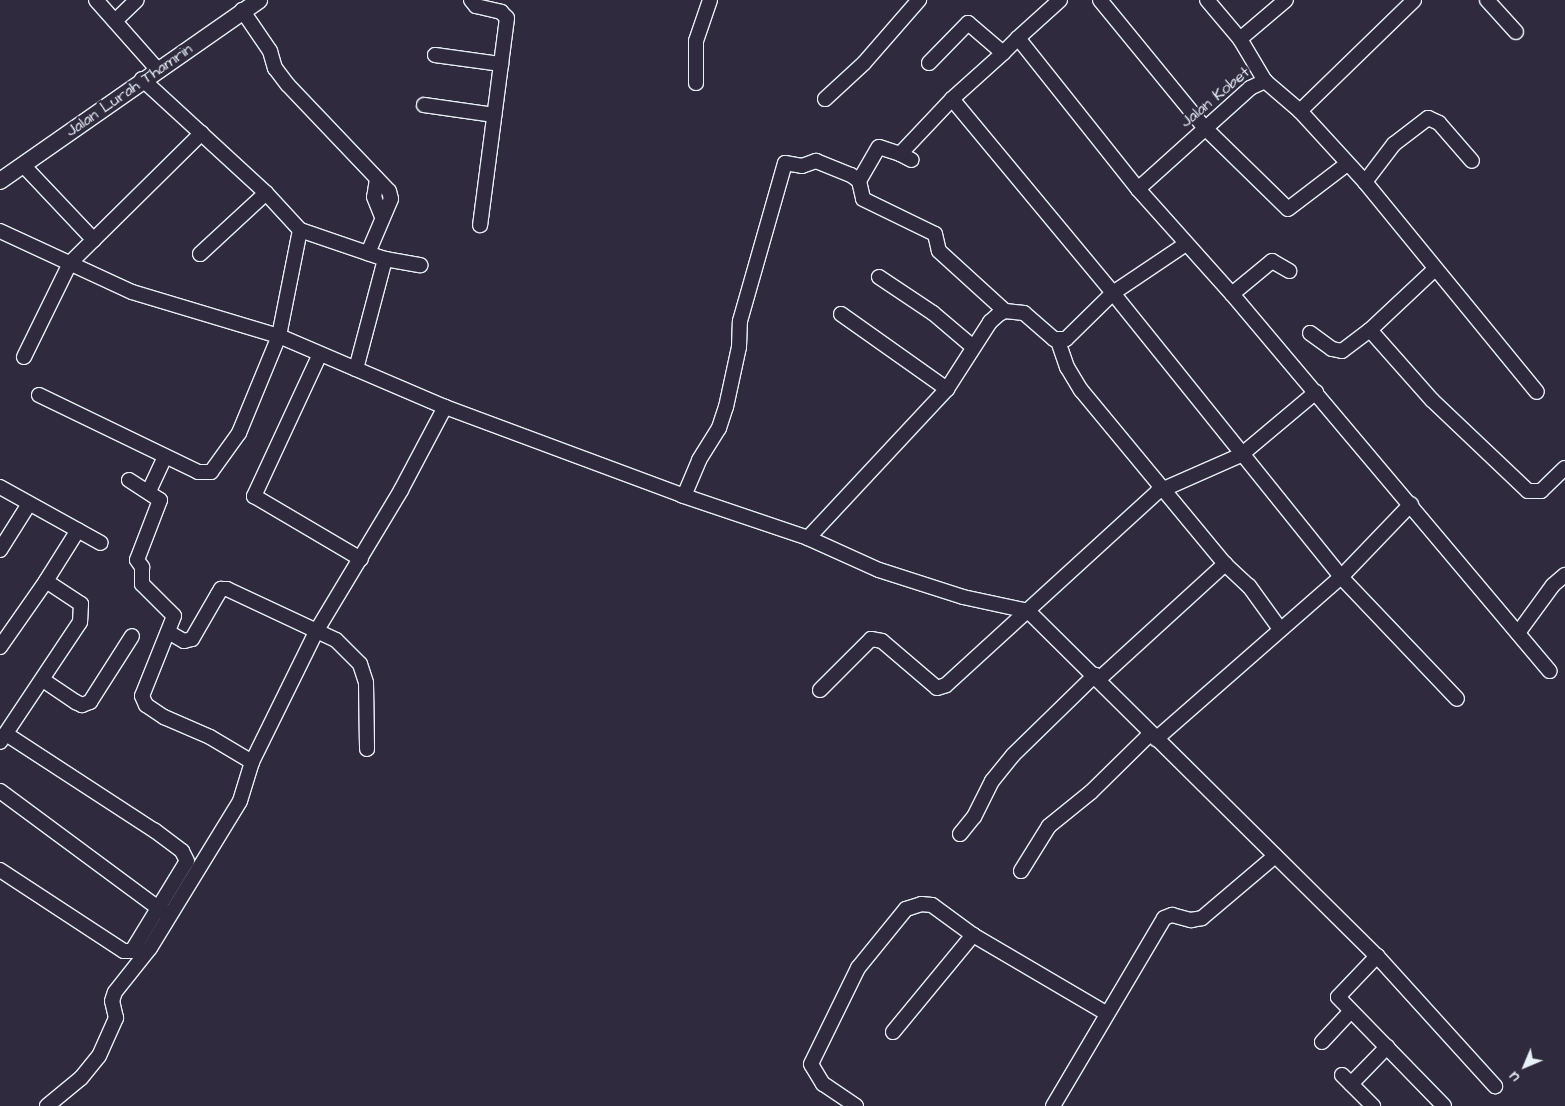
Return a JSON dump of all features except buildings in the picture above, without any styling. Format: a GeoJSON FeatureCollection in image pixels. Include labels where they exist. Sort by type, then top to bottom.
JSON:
{"type":"FeatureCollection","features":[{"type":"Feature","properties":{"kind":"street"},"geometry":{"type":"LineString","coordinates":[[96,0],[157,70]]}},
{"type":"Feature","properties":{"kind":"street"},"geometry":{"type":"LineString","coordinates":[[115,21],[137,0]]}},
{"type":"Feature","properties":{"kind":"street","name":"Jalan Lurah Thamrin"},"geometry":{"type":"LineString","coordinates":[[0,181],[142,79],[259,0]]}},
{"type":"Feature","properties":{"kind":"street"},"geometry":{"type":"LineString","coordinates":[[471,0],[476,6],[501,12],[507,18],[480,224]]}},
{"type":"Feature","properties":{"kind":"street"},"geometry":{"type":"LineString","coordinates":[[696,82],[696,41],[710,0]]}},
{"type":"Feature","properties":{"kind":"street"},"geometry":{"type":"LineString","coordinates":[[825,99],[864,63],[919,0]]}},
{"type":"Feature","properties":{"kind":"street"},"geometry":{"type":"LineString","coordinates":[[859,182],[880,146],[906,157],[952,99],[1060,0]]}},
{"type":"Feature","properties":{"kind":"street"},"geometry":{"type":"LineString","coordinates":[[1100,0],[1204,127],[1242,160],[1288,208],[1298,204],[1347,164]]}},
{"type":"Feature","properties":{"kind":"street","name":"Jalan Kobet"},"geometry":{"type":"LineString","coordinates":[[1138,188],[1204,127],[1250,88],[1265,81],[1240,39],[1206,0]]}},
{"type":"Feature","properties":{"kind":"street"},"geometry":{"type":"LineString","coordinates":[[1240,39],[1286,0]]}},
{"type":"Feature","properties":{"kind":"street"},"geometry":{"type":"LineString","coordinates":[[1300,111],[1414,0]]}},
{"type":"Feature","properties":{"kind":"street"},"geometry":{"type":"LineString","coordinates":[[1488,0],[1516,32]]}},
{"type":"Feature","properties":{"kind":"street"},"geometry":{"type":"LineString","coordinates":[[242,10],[270,51],[275,68],[377,179],[374,197],[382,217],[368,253]]}},
{"type":"Feature","properties":{"kind":"street"},"geometry":{"type":"LineString","coordinates":[[929,63],[968,23],[1003,53]]}},
{"type":"Feature","properties":{"kind":"street"},"geometry":{"type":"LineString","coordinates":[[1018,38],[1138,188],[1316,392],[1550,671]]}},
{"type":"Feature","properties":{"kind":"street"},"geometry":{"type":"LineString","coordinates":[[435,55],[501,64]]}},
{"type":"Feature","properties":{"kind":"street"},"geometry":{"type":"LineString","coordinates":[[142,79],[202,132],[266,193],[300,230],[386,259],[420,266]]}},
{"type":"Feature","properties":{"kind":"street"},"geometry":{"type":"LineString","coordinates":[[1265,81],[1300,111],[1364,182],[1536,392]]}},
{"type":"Feature","properties":{"kind":"street"},"geometry":{"type":"LineString","coordinates":[[952,99],[1114,293],[1241,455],[1341,577],[1457,699]]}},
{"type":"Feature","properties":{"kind":"street"},"geometry":{"type":"LineString","coordinates":[[424,105],[494,115]]}},
{"type":"Feature","properties":{"kind":"street"},"geometry":{"type":"LineString","coordinates":[[1364,182],[1394,144],[1428,118],[1439,123],[1472,161]]}},
{"type":"Feature","properties":{"kind":"street"},"geometry":{"type":"LineString","coordinates":[[24,358],[70,263],[202,132]]}},
{"type":"Feature","properties":{"kind":"street"},"geometry":{"type":"LineString","coordinates":[[684,496],[699,460],[719,428],[726,407],[739,347],[740,321],[785,163],[802,166],[816,161],[851,174],[859,182],[863,199],[936,234],[940,251],[1005,311],[1024,313],[1058,341],[1067,367],[1081,390],[1164,487],[1225,564],[1249,586],[1280,628]]}},
{"type":"Feature","properties":{"kind":"street"},"geometry":{"type":"LineString","coordinates":[[23,165],[94,240]]}},
{"type":"Feature","properties":{"kind":"street"},"geometry":{"type":"LineString","coordinates":[[200,254],[266,193]]}},
{"type":"Feature","properties":{"kind":"street"},"geometry":{"type":"LineString","coordinates":[[0,230],[132,292],[279,336],[444,407],[684,496],[808,538],[879,570],[963,598],[1028,611],[1097,677],[1154,736],[1377,956],[1494,1086]]}},
{"type":"Feature","properties":{"kind":"street"},"geometry":{"type":"LineString","coordinates":[[39,395],[198,472],[206,474],[217,467],[239,433],[279,336],[300,230]]}},
{"type":"Feature","properties":{"kind":"street"},"geometry":{"type":"LineString","coordinates":[[1058,341],[1074,332],[1114,293],[1186,244]]}},
{"type":"Feature","properties":{"kind":"street"},"geometry":{"type":"LineString","coordinates":[[356,369],[386,259]]}},
{"type":"Feature","properties":{"kind":"street"},"geometry":{"type":"LineString","coordinates":[[1232,294],[1272,261],[1289,271]]}},
{"type":"Feature","properties":{"kind":"street"},"geometry":{"type":"LineString","coordinates":[[1310,333],[1332,349],[1342,351],[1370,330],[1435,270]]}},
{"type":"Feature","properties":{"kind":"street"},"geometry":{"type":"LineString","coordinates":[[879,277],[933,313],[973,347]]}},
{"type":"Feature","properties":{"kind":"street"},"geometry":{"type":"LineString","coordinates":[[808,538],[946,389],[990,322],[1005,311]]}},
{"type":"Feature","properties":{"kind":"street"},"geometry":{"type":"LineString","coordinates":[[840,314],[946,389]]}},
{"type":"Feature","properties":{"kind":"street"},"geometry":{"type":"LineString","coordinates":[[1370,330],[1432,400],[1528,491],[1541,491],[1565,468]]}},
{"type":"Feature","properties":{"kind":"street"},"geometry":{"type":"LineString","coordinates":[[320,354],[254,496],[361,559]]}},
{"type":"Feature","properties":{"kind":"street"},"geometry":{"type":"LineString","coordinates":[[820,690],[871,638],[882,642],[937,688],[946,685],[1144,502],[1164,487],[1241,455],[1316,392]]}},
{"type":"Feature","properties":{"kind":"street"},"geometry":{"type":"LineString","coordinates":[[0,870],[124,951],[132,951],[139,945],[164,912],[240,801],[252,762],[317,630],[361,559],[444,407]]}},
{"type":"Feature","properties":{"kind":"street"},"geometry":{"type":"LineString","coordinates":[[149,491],[165,456]]}},
{"type":"Feature","properties":{"kind":"street"},"geometry":{"type":"LineString","coordinates":[[129,480],[149,491],[161,503],[137,560],[142,567],[142,584],[174,616],[170,633],[148,678],[142,696],[146,705],[164,717],[210,737],[252,762]]}},
{"type":"Feature","properties":{"kind":"street"},"geometry":{"type":"LineString","coordinates":[[0,487],[101,543]]}},
{"type":"Feature","properties":{"kind":"street"},"geometry":{"type":"LineString","coordinates":[[0,550],[29,504]]}},
{"type":"Feature","properties":{"kind":"street"},"geometry":{"type":"LineString","coordinates":[[1021,871],[1048,826],[1091,792],[1341,577],[1411,504]]}},
{"type":"Feature","properties":{"kind":"street"},"geometry":{"type":"LineString","coordinates":[[0,647],[78,530]]}},
{"type":"Feature","properties":{"kind":"street"},"geometry":{"type":"LineString","coordinates":[[960,834],[974,817],[992,781],[1013,755],[1097,677],[1225,564]]}},
{"type":"Feature","properties":{"kind":"street"},"geometry":{"type":"LineString","coordinates":[[1518,633],[1553,585],[1565,575]]}},
{"type":"Feature","properties":{"kind":"street"},"geometry":{"type":"LineString","coordinates":[[46,580],[75,598],[83,609],[80,622],[3,738],[182,851],[187,861],[164,912],[115,992],[112,1001],[116,1018],[99,1056],[81,1078],[47,1106]]}},
{"type":"Feature","properties":{"kind":"street"},"geometry":{"type":"LineString","coordinates":[[170,633],[184,641],[192,638],[221,589],[317,630],[347,648],[360,664],[366,683],[367,749]]}},
{"type":"Feature","properties":{"kind":"street"},"geometry":{"type":"LineString","coordinates":[[43,680],[82,705],[90,702],[132,636]]}},
{"type":"Feature","properties":{"kind":"street"},"geometry":{"type":"LineString","coordinates":[[0,791],[164,912]]}},
{"type":"Feature","properties":{"kind":"street"},"geometry":{"type":"LineString","coordinates":[[1053,1106],[1106,1013],[1164,918],[1172,915],[1191,920],[1202,918],[1275,856]]}},
{"type":"Feature","properties":{"kind":"street"},"geometry":{"type":"LineString","coordinates":[[856,1106],[823,1084],[811,1064],[858,968],[906,909],[921,904],[932,905],[972,935],[1106,1013]]}},
{"type":"Feature","properties":{"kind":"street"},"geometry":{"type":"LineString","coordinates":[[893,1032],[972,935]]}},
{"type":"Feature","properties":{"kind":"street"},"geometry":{"type":"LineString","coordinates":[[1377,956],[1338,997],[1444,1106]]}},
{"type":"Feature","properties":{"kind":"street"},"geometry":{"type":"LineString","coordinates":[[1322,1042],[1352,1010]]}},
{"type":"Feature","properties":{"kind":"street"},"geometry":{"type":"LineString","coordinates":[[1373,1106],[1346,1080],[1387,1047]]}}]}
